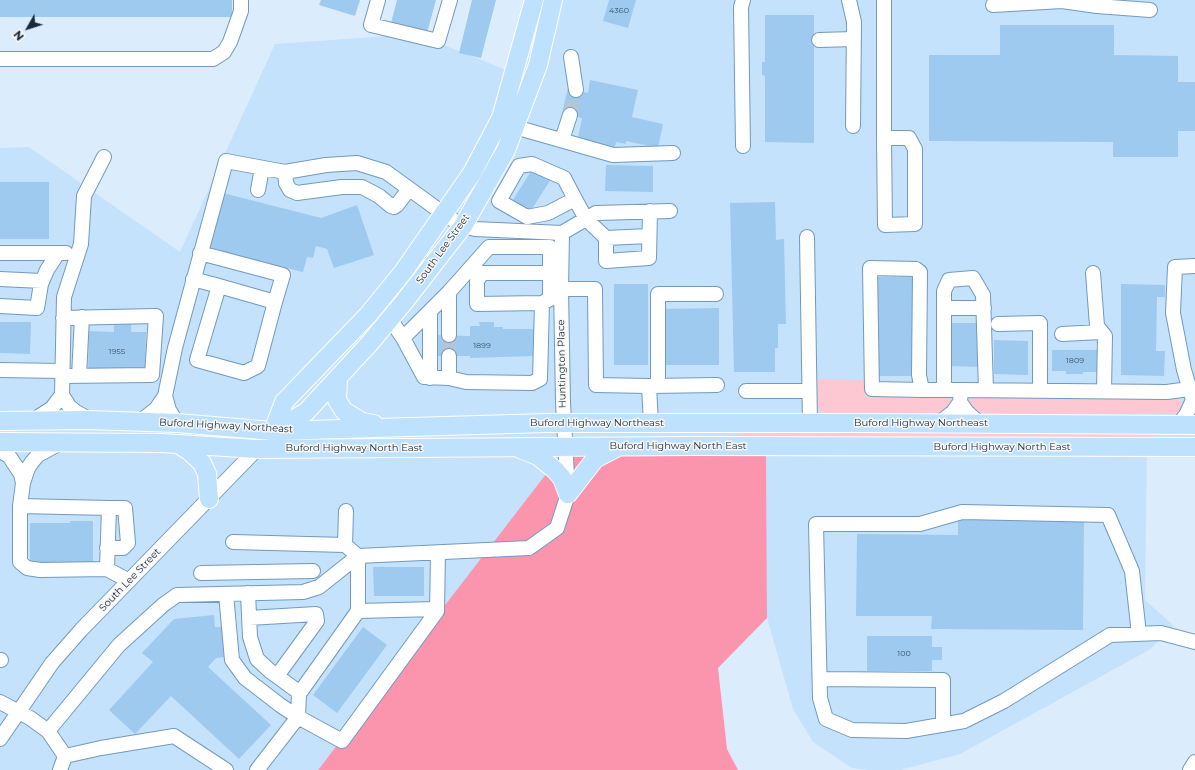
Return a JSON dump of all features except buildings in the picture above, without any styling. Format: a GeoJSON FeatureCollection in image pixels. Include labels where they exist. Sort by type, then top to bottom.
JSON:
{"type":"FeatureCollection","features":[{"type":"Feature","properties":{"kind":"main road","name":"South Lee Street"},"geometry":{"type":"LineString","coordinates":[[273,431],[284,402],[368,315],[403,272],[472,173],[500,118],[534,0]]}},
{"type":"Feature","properties":{"kind":"main road","name":"South Lee Street"},"geometry":{"type":"LineString","coordinates":[[257,449],[273,431],[306,412],[338,378],[390,319],[463,226],[506,150],[516,126],[538,65],[553,0]]}},
{"type":"Feature","properties":{"kind":"main road"},"geometry":{"type":"LineString","coordinates":[[338,378],[337,400],[344,411],[362,422],[395,427]]}},
{"type":"Feature","properties":{"kind":"main road","name":"Buford Highway Northeast"},"geometry":{"type":"LineString","coordinates":[[0,421],[91,420],[177,423],[273,431],[564,423],[979,423],[1195,425]]}},
{"type":"Feature","properties":{"kind":"main road","name":"Buford Highway Northeast"},"geometry":{"type":"LineString","coordinates":[[0,442],[169,443]]}},
{"type":"Feature","properties":{"kind":"main road"},"geometry":{"type":"LineString","coordinates":[[169,443],[190,451],[202,463],[207,474],[209,499]]}},
{"type":"Feature","properties":{"kind":"main road","name":"Buford Highway North East"},"geometry":{"type":"LineString","coordinates":[[169,443],[257,449],[619,446],[1195,447]]}},
{"type":"Feature","properties":{"kind":"main road"},"geometry":{"type":"LineString","coordinates":[[568,494],[595,459],[619,446]]}},
{"type":"Feature","properties":{"kind":"main road"},"geometry":{"type":"LineString","coordinates":[[517,447],[538,456],[555,470],[562,478],[568,494]]}},
{"type":"Feature","properties":{"kind":"street"},"geometry":{"type":"LineString","coordinates":[[0,59],[213,59],[224,52],[230,42],[241,11],[241,0]]}},
{"type":"Feature","properties":{"kind":"street"},"geometry":{"type":"LineString","coordinates":[[378,0],[371,25],[438,41],[450,0]]}},
{"type":"Feature","properties":{"kind":"street"},"geometry":{"type":"LineString","coordinates":[[743,0],[741,7],[743,146]]}},
{"type":"Feature","properties":{"kind":"street"},"geometry":{"type":"LineString","coordinates":[[849,0],[854,22],[853,126]]}},
{"type":"Feature","properties":{"kind":"street"},"geometry":{"type":"LineString","coordinates":[[884,0],[884,138],[885,225],[915,224],[915,149],[909,138],[884,138]]}},
{"type":"Feature","properties":{"kind":"street"},"geometry":{"type":"LineString","coordinates":[[993,5],[1062,1],[1097,6],[1150,10]]}},
{"type":"Feature","properties":{"kind":"street"},"geometry":{"type":"LineString","coordinates":[[819,40],[854,39]]}},
{"type":"Feature","properties":{"kind":"street"},"geometry":{"type":"LineString","coordinates":[[571,57],[576,90]]}},
{"type":"Feature","properties":{"kind":"street"},"geometry":{"type":"LineString","coordinates":[[562,140],[570,115]]}},
{"type":"Feature","properties":{"kind":"street"},"geometry":{"type":"LineString","coordinates":[[516,126],[613,155],[672,153]]}},
{"type":"Feature","properties":{"kind":"street"},"geometry":{"type":"LineString","coordinates":[[91,420],[76,412],[62,395],[64,297],[81,244],[84,196],[104,157]]}},
{"type":"Feature","properties":{"kind":"street"},"geometry":{"type":"LineString","coordinates":[[139,422],[156,409],[165,396],[175,348],[226,160],[285,172],[326,165],[357,163],[386,172],[463,226],[475,229],[562,233]]}},
{"type":"Feature","properties":{"kind":"street"},"geometry":{"type":"LineString","coordinates":[[499,201],[519,166],[532,164],[564,178],[586,219],[606,238],[649,236]]}},
{"type":"Feature","properties":{"kind":"street"},"geometry":{"type":"LineString","coordinates":[[258,190],[262,168]]}},
{"type":"Feature","properties":{"kind":"street"},"geometry":{"type":"LineString","coordinates":[[285,172],[286,183],[290,190],[297,193],[342,187],[362,187],[379,196],[390,206],[394,207],[397,206],[409,189]]}},
{"type":"Feature","properties":{"kind":"street"},"geometry":{"type":"LineString","coordinates":[[482,192],[527,217],[548,213],[575,199]]}},
{"type":"Feature","properties":{"kind":"street"},"geometry":{"type":"LineString","coordinates":[[606,238],[606,261],[649,258],[650,211]]}},
{"type":"Feature","properties":{"kind":"street"},"geometry":{"type":"LineString","coordinates":[[550,273],[482,273],[477,281],[477,304],[542,303],[550,299],[550,273],[550,248],[562,233],[596,213],[670,211]]}},
{"type":"Feature","properties":{"kind":"street"},"geometry":{"type":"LineString","coordinates":[[403,338],[449,292],[489,247],[490,230]]}},
{"type":"Feature","properties":{"kind":"street","name":"Huntington Place"},"geometry":{"type":"LineString","coordinates":[[562,233],[561,289],[564,423],[568,494]]}},
{"type":"Feature","properties":{"kind":"street"},"geometry":{"type":"LineString","coordinates":[[807,237],[810,423]]}},
{"type":"Feature","properties":{"kind":"street"},"geometry":{"type":"LineString","coordinates":[[489,247],[550,248]]}},
{"type":"Feature","properties":{"kind":"street"},"geometry":{"type":"LineString","coordinates":[[0,253],[78,253]]}},
{"type":"Feature","properties":{"kind":"street"},"geometry":{"type":"LineString","coordinates":[[0,306],[37,308],[42,281],[46,270],[58,253]]}},
{"type":"Feature","properties":{"kind":"street"},"geometry":{"type":"LineString","coordinates":[[200,253],[283,275],[258,366],[244,373],[197,360],[219,286]]}},
{"type":"Feature","properties":{"kind":"street"},"geometry":{"type":"LineString","coordinates":[[1177,426],[1186,415],[1193,397],[1184,370],[1173,313],[1175,267],[1195,266]]}},
{"type":"Feature","properties":{"kind":"street"},"geometry":{"type":"LineString","coordinates":[[922,390],[919,375],[920,272],[916,268],[870,268],[872,389],[922,390],[944,390],[960,396],[986,390],[1168,392],[1193,397]]}},
{"type":"Feature","properties":{"kind":"street"},"geometry":{"type":"LineString","coordinates":[[1093,273],[1096,326],[1105,336],[1104,391]]}},
{"type":"Feature","properties":{"kind":"street"},"geometry":{"type":"LineString","coordinates":[[944,390],[944,291],[949,280],[973,278],[983,295],[986,390]]}},
{"type":"Feature","properties":{"kind":"street"},"geometry":{"type":"LineString","coordinates":[[0,279],[42,281]]}},
{"type":"Feature","properties":{"kind":"street"},"geometry":{"type":"LineString","coordinates":[[193,279],[276,302]]}},
{"type":"Feature","properties":{"kind":"street"},"geometry":{"type":"LineString","coordinates":[[561,289],[595,289],[596,385],[717,385]]}},
{"type":"Feature","properties":{"kind":"street"},"geometry":{"type":"LineString","coordinates":[[449,292],[449,335]]}},
{"type":"Feature","properties":{"kind":"street"},"geometry":{"type":"LineString","coordinates":[[651,423],[658,294],[716,294]]}},
{"type":"Feature","properties":{"kind":"street"},"geometry":{"type":"LineString","coordinates":[[390,319],[403,338],[424,377],[450,378],[466,382],[532,383],[540,379],[542,303]]}},
{"type":"Feature","properties":{"kind":"street"},"geometry":{"type":"LineString","coordinates":[[944,308],[984,308]]}},
{"type":"Feature","properties":{"kind":"street"},"geometry":{"type":"LineString","coordinates":[[430,311],[430,378]]}},
{"type":"Feature","properties":{"kind":"street"},"geometry":{"type":"LineString","coordinates":[[0,370],[79,376],[152,375],[156,316],[63,318]]}},
{"type":"Feature","properties":{"kind":"street"},"geometry":{"type":"LineString","coordinates":[[79,376],[82,317]]}},
{"type":"Feature","properties":{"kind":"street"},"geometry":{"type":"LineString","coordinates":[[998,324],[1040,323],[1040,391]]}},
{"type":"Feature","properties":{"kind":"street"},"geometry":{"type":"LineString","coordinates":[[1062,334],[1101,332]]}},
{"type":"Feature","properties":{"kind":"street"},"geometry":{"type":"LineString","coordinates":[[449,356],[450,378]]}},
{"type":"Feature","properties":{"kind":"street"},"geometry":{"type":"LineString","coordinates":[[746,391],[809,391]]}},
{"type":"Feature","properties":{"kind":"street"},"geometry":{"type":"LineString","coordinates":[[32,421],[52,408],[62,395]]}},
{"type":"Feature","properties":{"kind":"street"},"geometry":{"type":"LineString","coordinates":[[165,396],[169,410],[177,423]]}},
{"type":"Feature","properties":{"kind":"street"},"geometry":{"type":"LineString","coordinates":[[939,423],[952,412],[960,396]]}},
{"type":"Feature","properties":{"kind":"street"},"geometry":{"type":"LineString","coordinates":[[960,396],[966,412],[979,423]]}},
{"type":"Feature","properties":{"kind":"street"},"geometry":{"type":"LineString","coordinates":[[63,442],[38,455],[28,468],[23,483],[20,506],[20,562],[27,568],[40,570],[107,569],[129,581]]}},
{"type":"Feature","properties":{"kind":"street","name":"South Lee Street"},"geometry":{"type":"LineString","coordinates":[[0,739],[52,663],[81,630],[257,449]]}},
{"type":"Feature","properties":{"kind":"street"},"geometry":{"type":"LineString","coordinates":[[0,451],[9,456],[21,474],[23,483]]}},
{"type":"Feature","properties":{"kind":"street"},"geometry":{"type":"LineString","coordinates":[[48,731],[119,645],[162,605],[178,595],[303,592],[319,587],[358,556],[529,548],[557,528],[568,494]]}},
{"type":"Feature","properties":{"kind":"street"},"geometry":{"type":"LineString","coordinates":[[20,506],[125,508],[128,543],[123,548],[107,548]]}},
{"type":"Feature","properties":{"kind":"street"},"geometry":{"type":"LineString","coordinates":[[107,569],[109,508]]}},
{"type":"Feature","properties":{"kind":"street"},"geometry":{"type":"LineString","coordinates":[[345,545],[346,511]]}},
{"type":"Feature","properties":{"kind":"street"},"geometry":{"type":"LineString","coordinates":[[1139,634],[1132,571],[1108,515],[962,512],[920,524],[816,524],[820,698],[826,719],[852,730],[906,731],[964,721],[1004,701],[1110,635],[1139,634],[1161,633],[1195,642]]}},
{"type":"Feature","properties":{"kind":"street"},"geometry":{"type":"LineString","coordinates":[[233,542],[345,545],[358,556],[358,611],[300,692],[298,717],[257,770]]}},
{"type":"Feature","properties":{"kind":"street"},"geometry":{"type":"LineString","coordinates":[[226,594],[232,660],[245,678],[298,717],[342,741],[437,611],[438,552]]}},
{"type":"Feature","properties":{"kind":"street"},"geometry":{"type":"LineString","coordinates":[[201,572],[313,571]]}},
{"type":"Feature","properties":{"kind":"street"},"geometry":{"type":"LineString","coordinates":[[248,593],[250,637],[257,659],[277,676],[300,692]]}},
{"type":"Feature","properties":{"kind":"street"},"geometry":{"type":"LineString","coordinates":[[358,611],[437,609]]}},
{"type":"Feature","properties":{"kind":"street"},"geometry":{"type":"LineString","coordinates":[[249,618],[316,614],[317,621],[277,676]]}},
{"type":"Feature","properties":{"kind":"street"},"geometry":{"type":"LineString","coordinates":[[820,679],[943,680],[943,725]]}},
{"type":"Feature","properties":{"kind":"street"},"geometry":{"type":"LineString","coordinates":[[0,702],[18,711],[48,731],[66,756]]}},
{"type":"Feature","properties":{"kind":"street"},"geometry":{"type":"LineString","coordinates":[[66,756],[101,748],[174,736],[226,770]]}},
{"type":"Feature","properties":{"kind":"street"},"geometry":{"type":"LineString","coordinates":[[60,770],[66,756]]}},
{"type":"Feature","properties":{"kind":"street"},"geometry":{"type":"LineString","coordinates":[[1190,770],[1195,762]]}},
{"type":"Feature","properties":{"kind":"shaded area"},"geometry":{"type":"Polygon","coordinates":[[[550,0],[1195,0],[1195,440],[1147,444],[1145,600],[1174,626],[1149,650],[960,754],[900,770],[868,770],[852,768],[813,742],[793,709],[767,618],[766,445],[327,758],[318,770],[0,770],[0,148],[29,147],[180,252],[275,44],[417,34],[521,76],[550,0]]]}},
{"type":"Feature","properties":{"kind":"shaded area"},"geometry":{"type":"Polygon","coordinates":[[[817,379],[865,380],[871,396],[876,397],[948,397],[952,400],[950,406],[943,412],[939,413],[824,413],[818,408],[817,379]]]}},
{"type":"Feature","properties":{"kind":"shaded area"},"geometry":{"type":"Polygon","coordinates":[[[970,397],[1174,398],[1179,399],[1183,405],[1180,412],[1174,414],[994,414],[975,411],[970,403],[970,397]]]}},
{"type":"Feature","properties":{"kind":"shaded area"},"geometry":{"type":"Polygon","coordinates":[[[757,432],[1153,433],[1153,438],[1130,440],[734,439],[735,435],[757,432]]]}},
{"type":"Feature","properties":{"kind":"shaded area"},"geometry":{"type":"Polygon","coordinates":[[[570,443],[766,445],[767,618],[718,668],[727,749],[738,770],[318,770],[570,443]]]}},
{"type":"Feature","properties":{"kind":"tunnel"},"geometry":{"type":"LineString","coordinates":[[570,115],[576,90]]}},
{"type":"Feature","properties":{"kind":"tunnel"},"geometry":{"type":"LineString","coordinates":[[449,335],[449,356]]}}]}
